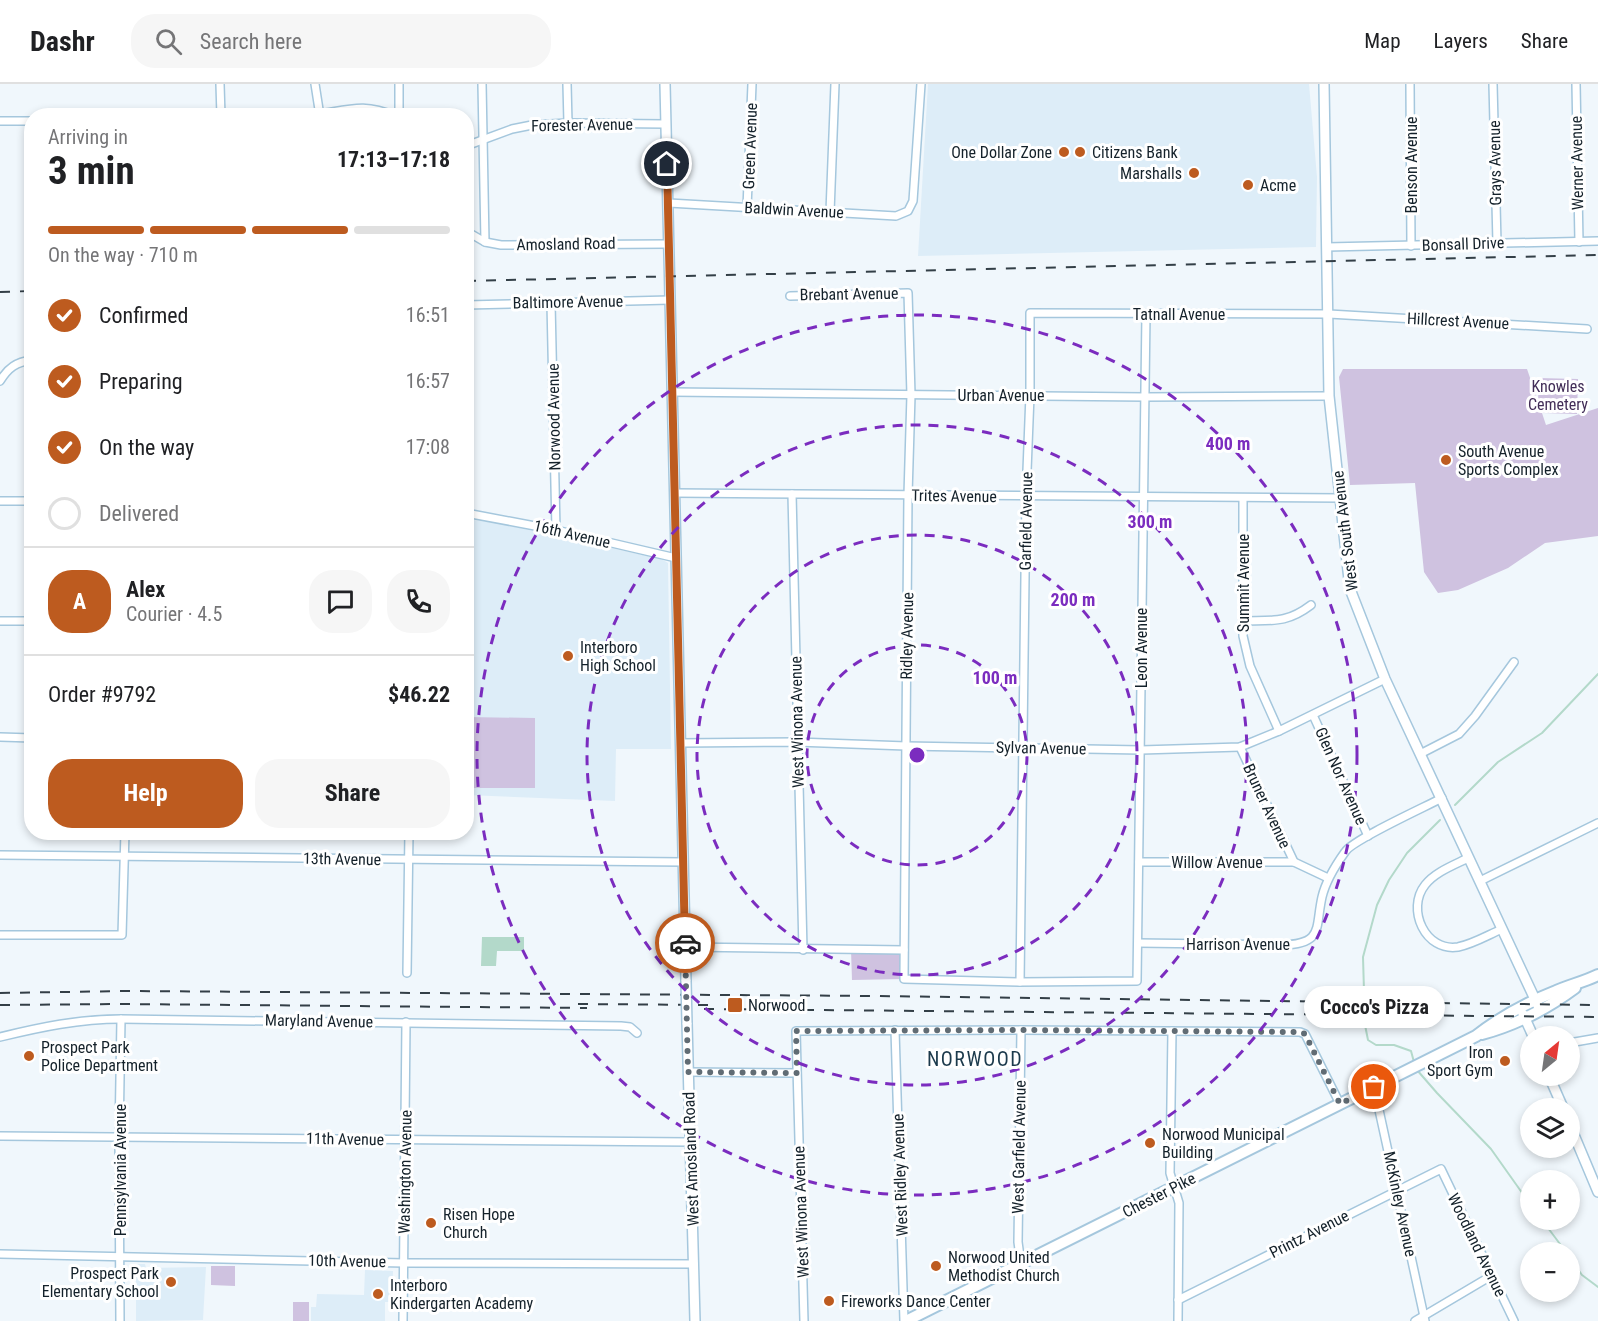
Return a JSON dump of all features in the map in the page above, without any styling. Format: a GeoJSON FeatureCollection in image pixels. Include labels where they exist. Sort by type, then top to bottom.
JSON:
{"type":"FeatureCollection","features":[{"type":"Feature","properties":{"kind":"main road","name":"Chester Pike"},"geometry":{"type":"LineString","coordinates":[[905,1321],[1476,1036],[1499,1030],[1560,989],[1598,975]]}},
{"type":"Feature","properties":{"kind":"street"},"geometry":{"type":"LineString","coordinates":[[220,84],[221,108]]}},
{"type":"Feature","properties":{"kind":"street"},"geometry":{"type":"LineString","coordinates":[[315,84],[319,108]]}},
{"type":"Feature","properties":{"kind":"street"},"geometry":{"type":"LineString","coordinates":[[398,108],[399,84]]}},
{"type":"Feature","properties":{"kind":"street"},"geometry":{"type":"LineString","coordinates":[[482,84],[485,242]]}},
{"type":"Feature","properties":{"kind":"street"},"geometry":{"type":"LineString","coordinates":[[567,84],[568,123]]}},
{"type":"Feature","properties":{"kind":"street","name":"West Amosland Road"},"geometry":{"type":"LineString","coordinates":[[665,84],[695,1321]]}},
{"type":"Feature","properties":{"kind":"street","name":"Green Avenue"},"geometry":{"type":"LineString","coordinates":[[747,208],[752,84]]}},
{"type":"Feature","properties":{"kind":"street"},"geometry":{"type":"LineString","coordinates":[[830,212],[835,84]]}},
{"type":"Feature","properties":{"kind":"street","name":"Baldwin Avenue"},"geometry":{"type":"LineString","coordinates":[[669,203],[896,216],[908,211],[914,201],[921,84]]}},
{"type":"Feature","properties":{"kind":"street","name":"West South Avenue"},"geometry":{"type":"LineString","coordinates":[[1324,84],[1329,396],[1350,589],[1385,679],[1422,753],[1479,882],[1538,1005]]}},
{"type":"Feature","properties":{"kind":"street","name":"Benson Avenue"},"geometry":{"type":"LineString","coordinates":[[1410,84],[1411,246]]}},
{"type":"Feature","properties":{"kind":"street","name":"Grays Avenue"},"geometry":{"type":"LineString","coordinates":[[1493,84],[1497,243]]}},
{"type":"Feature","properties":{"kind":"street","name":"Werner Avenue"},"geometry":{"type":"LineString","coordinates":[[1576,84],[1579,242]]}},
{"type":"Feature","properties":{"kind":"street"},"geometry":{"type":"LineString","coordinates":[[355,108],[374,108]]}},
{"type":"Feature","properties":{"kind":"street"},"geometry":{"type":"LineString","coordinates":[[0,121],[24,121]]}},
{"type":"Feature","properties":{"kind":"street","name":"Forester Avenue"},"geometry":{"type":"LineString","coordinates":[[474,143],[512,129],[532,125],[665,124]]}},
{"type":"Feature","properties":{"kind":"street","name":"Amosland Road"},"geometry":{"type":"LineString","coordinates":[[474,236],[485,242],[501,245],[668,244]]}},
{"type":"Feature","properties":{"kind":"street","name":"Bonsall Drive"},"geometry":{"type":"LineString","coordinates":[[1328,247],[1598,241]]}},
{"type":"Feature","properties":{"kind":"street","name":"Brebant Avenue"},"geometry":{"type":"LineString","coordinates":[[790,296],[908,293]]}},
{"type":"Feature","properties":{"kind":"street","name":"Ridley Avenue"},"geometry":{"type":"LineString","coordinates":[[908,293],[911,395],[908,495],[904,979],[1020,982]]}},
{"type":"Feature","properties":{"kind":"street","name":"Baltimore Avenue"},"geometry":{"type":"LineString","coordinates":[[474,305],[670,300]]}},
{"type":"Feature","properties":{"kind":"street","name":"Norwood Avenue"},"geometry":{"type":"LineString","coordinates":[[551,303],[556,530]]}},
{"type":"Feature","properties":{"kind":"street","name":"Tatnall Avenue"},"geometry":{"type":"LineString","coordinates":[[1030,313],[1329,314]]}},
{"type":"Feature","properties":{"kind":"street","name":"Garfield Avenue"},"geometry":{"type":"LineString","coordinates":[[1020,982],[1030,313]]}},
{"type":"Feature","properties":{"kind":"street","name":"Leon Avenue"},"geometry":{"type":"LineString","coordinates":[[1020,982],[1137,981],[1146,314]]}},
{"type":"Feature","properties":{"kind":"street","name":"Hillcrest Avenue"},"geometry":{"type":"LineString","coordinates":[[1329,314],[1587,329]]}},
{"type":"Feature","properties":{"kind":"street"},"geometry":{"type":"LineString","coordinates":[[0,381],[15,365],[24,362]]}},
{"type":"Feature","properties":{"kind":"street","name":"Urban Avenue"},"geometry":{"type":"LineString","coordinates":[[672,392],[1145,397],[1329,396]]}},
{"type":"Feature","properties":{"kind":"street","name":"Trites Avenue"},"geometry":{"type":"LineString","coordinates":[[675,493],[1341,498]]}},
{"type":"Feature","properties":{"kind":"street","name":"West Winona Avenue"},"geometry":{"type":"LineString","coordinates":[[792,494],[803,950]]}},
{"type":"Feature","properties":{"kind":"street","name":"Summit Avenue"},"geometry":{"type":"LineString","coordinates":[[1243,499],[1243,636],[1250,666],[1279,732]]}},
{"type":"Feature","properties":{"kind":"street"},"geometry":{"type":"LineString","coordinates":[[0,501],[24,501]]}},
{"type":"Feature","properties":{"kind":"street","name":"16th Avenue"},"geometry":{"type":"LineString","coordinates":[[474,515],[556,530],[676,558]]}},
{"type":"Feature","properties":{"kind":"street"},"geometry":{"type":"LineString","coordinates":[[1242,621],[1283,620],[1296,616],[1311,605]]}},
{"type":"Feature","properties":{"kind":"street"},"geometry":{"type":"LineString","coordinates":[[0,621],[24,621]]}},
{"type":"Feature","properties":{"kind":"street"},"geometry":{"type":"LineString","coordinates":[[1422,753],[1459,734],[1514,662]]}},
{"type":"Feature","properties":{"kind":"street","name":"Sylvan Avenue"},"geometry":{"type":"LineString","coordinates":[[680,743],[797,742],[1141,750],[1240,747],[1279,732],[1385,679]]}},
{"type":"Feature","properties":{"kind":"street","name":"Glen Nor Avenue"},"geometry":{"type":"LineString","coordinates":[[1313,715],[1368,836]]}},
{"type":"Feature","properties":{"kind":"street"},"geometry":{"type":"LineString","coordinates":[[0,737],[24,738]]}},
{"type":"Feature","properties":{"kind":"street","name":"Bruner Avenue"},"geometry":{"type":"LineString","coordinates":[[1240,747],[1294,862],[1328,878]]}},
{"type":"Feature","properties":{"kind":"street","name":"Harrison Avenue"},"geometry":{"type":"LineString","coordinates":[[1138,943],[1282,945],[1302,943],[1311,938],[1318,926],[1322,897],[1328,878],[1347,848],[1442,798]]}},
{"type":"Feature","properties":{"kind":"street"},"geometry":{"type":"LineString","coordinates":[[1479,882],[1598,823]]}},
{"type":"Feature","properties":{"kind":"street"},"geometry":{"type":"LineString","coordinates":[[0,935],[122,935],[125,840]]}},
{"type":"Feature","properties":{"kind":"street"},"geometry":{"type":"LineString","coordinates":[[407,973],[409,840]]}},
{"type":"Feature","properties":{"kind":"street","name":"13th Avenue"},"geometry":{"type":"LineString","coordinates":[[0,855],[683,862]]}},
{"type":"Feature","properties":{"kind":"street"},"geometry":{"type":"LineString","coordinates":[[1468,858],[1443,870],[1424,886],[1416,903],[1417,916],[1422,928],[1438,942],[1457,947],[1502,929]]}},
{"type":"Feature","properties":{"kind":"street","name":"Willow Avenue"},"geometry":{"type":"LineString","coordinates":[[1139,862],[1294,862]]}},
{"type":"Feature","properties":{"kind":"street"},"geometry":{"type":"LineString","coordinates":[[685,947],[904,950]]}},
{"type":"Feature","properties":{"kind":"street"},"geometry":{"type":"LineString","coordinates":[[1523,1012],[1529,1026]]}},
{"type":"Feature","properties":{"kind":"street","name":"Maryland Avenue"},"geometry":{"type":"LineString","coordinates":[[0,1037],[58,1023],[90,1019],[621,1026],[630,1027],[637,1033]]}},
{"type":"Feature","properties":{"kind":"street","name":"Pennsylvania Avenue"},"geometry":{"type":"LineString","coordinates":[[120,1321],[121,1019]]}},
{"type":"Feature","properties":{"kind":"street","name":"Washington Avenue"},"geometry":{"type":"LineString","coordinates":[[403,1321],[406,1022]]}},
{"type":"Feature","properties":{"kind":"street"},"geometry":{"type":"LineString","coordinates":[[895,1030],[1305,1034],[1340,1104]]}},
{"type":"Feature","properties":{"kind":"street","name":"West Winona Avenue"},"geometry":{"type":"LineString","coordinates":[[804,1321],[796,1031],[895,1030]]}},
{"type":"Feature","properties":{"kind":"street","name":"West Ridley Avenue"},"geometry":{"type":"LineString","coordinates":[[895,1030],[905,1321]]}},
{"type":"Feature","properties":{"kind":"street","name":"West Garfield Avenue"},"geometry":{"type":"LineString","coordinates":[[1021,1030],[1018,1242],[1021,1264]]}},
{"type":"Feature","properties":{"kind":"street"},"geometry":{"type":"LineString","coordinates":[[1172,1031],[1170,1173],[1179,1203],[1178,1321]]}},
{"type":"Feature","properties":{"kind":"street"},"geometry":{"type":"LineString","coordinates":[[1580,1041],[1598,1038]]}},
{"type":"Feature","properties":{"kind":"street"},"geometry":{"type":"LineString","coordinates":[[688,1072],[797,1073]]}},
{"type":"Feature","properties":{"kind":"street","name":"McKinley Avenue"},"geometry":{"type":"LineString","coordinates":[[1374,1087],[1424,1319]]}},
{"type":"Feature","properties":{"kind":"street","name":"11th Avenue"},"geometry":{"type":"LineString","coordinates":[[0,1136],[690,1142]]}},
{"type":"Feature","properties":{"kind":"street"},"geometry":{"type":"LineString","coordinates":[[1580,1149],[1598,1192]]}},
{"type":"Feature","properties":{"kind":"street","name":"Printz Avenue"},"geometry":{"type":"LineString","coordinates":[[1178,1300],[1441,1169]]}},
{"type":"Feature","properties":{"kind":"street","name":"Woodland Avenue"},"geometry":{"type":"LineString","coordinates":[[1441,1169],[1514,1321]]}},
{"type":"Feature","properties":{"kind":"street","name":"10th Avenue"},"geometry":{"type":"LineString","coordinates":[[0,1254],[404,1263],[694,1263]]}},
{"type":"Feature","properties":{"kind":"street"},"geometry":{"type":"LineString","coordinates":[[1415,1321],[1424,1319],[1491,1276]]}},
{"type":"Feature","properties":{"kind":"shaded area"},"geometry":{"type":"Polygon","coordinates":[[[928,84],[1309,84],[1317,177],[1316,247],[918,256],[928,84]]]}},
{"type":"Feature","properties":{"kind":"shaded area","name":"Interboro High School"},"geometry":{"type":"Polygon","coordinates":[[[474,520],[661,559],[668,563],[671,749],[616,749],[615,801],[474,795],[474,520]]]}},
{"type":"Feature","properties":{"kind":"shaded area"},"geometry":{"type":"Polygon","coordinates":[[[482,937],[524,937],[524,951],[497,951],[496,966],[481,966],[482,937]]]}},
{"type":"Feature","properties":{"kind":"shaded area","name":"Prospect Park Elementary School"},"geometry":{"type":"Polygon","coordinates":[[[136,1264],[145,1264],[146,1268],[206,1267],[203,1320],[136,1321],[136,1264]]]}},
{"type":"Feature","properties":{"kind":"shaded area","name":"Interboro Kindergarten Academy"},"geometry":{"type":"Polygon","coordinates":[[[365,1270],[393,1271],[392,1302],[385,1302],[385,1321],[311,1321],[311,1307],[316,1307],[317,1294],[364,1295],[365,1270]]]}},
{"type":"Feature","properties":{"kind":"green space","name":"South Avenue Sports Complex"},"geometry":{"type":"Polygon","coordinates":[[[1343,369],[1527,369],[1538,401],[1539,378],[1578,379],[1577,414],[1542,413],[1546,425],[1598,408],[1598,536],[1545,543],[1508,568],[1458,590],[1438,593],[1424,572],[1415,483],[1350,485],[1339,377],[1343,369]]]}},
{"type":"Feature","properties":{"kind":"green space"},"geometry":{"type":"Polygon","coordinates":[[[474,717],[535,718],[535,788],[474,788],[474,717]]]}},
{"type":"Feature","properties":{"kind":"green space"},"geometry":{"type":"Polygon","coordinates":[[[851,950],[904,950],[904,979],[852,980],[851,950]]]}},
{"type":"Feature","properties":{"kind":"green space"},"geometry":{"type":"Polygon","coordinates":[[[211,1266],[235,1266],[235,1286],[211,1285],[211,1266]]]}},
{"type":"Feature","properties":{"kind":"green space"},"geometry":{"type":"Polygon","coordinates":[[[293,1302],[309,1302],[309,1321],[293,1321],[293,1302]]]}},
{"type":"Feature","properties":{"kind":"waterway"},"geometry":{"type":"LineString","coordinates":[[1455,805],[1498,762],[1542,733],[1598,674]]}},
{"type":"Feature","properties":{"kind":"waterway"},"geometry":{"type":"LineString","coordinates":[[1414,1062],[1411,1051],[1394,1045],[1376,1045],[1368,1040],[1365,1025],[1363,957],[1377,905],[1389,880],[1407,853],[1440,820]]}},
{"type":"Feature","properties":{"kind":"waterway"},"geometry":{"type":"LineString","coordinates":[[1417,1070],[1491,1149],[1520,1190]]}},
{"type":"Feature","properties":{"kind":"waterway"},"geometry":{"type":"LineString","coordinates":[[1550,1230],[1558,1242]]}},
{"type":"Feature","properties":{"kind":"waterway"},"geometry":{"type":"LineString","coordinates":[[1580,1272],[1598,1287]]}},
{"type":"Feature","properties":{"kind":"railway"},"geometry":{"type":"LineString","coordinates":[[474,281],[1598,255]]}},
{"type":"Feature","properties":{"kind":"railway"},"geometry":{"type":"LineString","coordinates":[[0,292],[24,291]]}},
{"type":"Feature","properties":{"kind":"railway"},"geometry":{"type":"LineString","coordinates":[[0,993],[127,991],[877,996],[1598,1005]]}},
{"type":"Feature","properties":{"kind":"railway"},"geometry":{"type":"LineString","coordinates":[[578,1004],[713,1005]]}},
{"type":"Feature","properties":{"kind":"railway"},"geometry":{"type":"LineString","coordinates":[[0,1005],[587,1008]]}},
{"type":"Feature","properties":{"kind":"railway"},"geometry":{"type":"LineString","coordinates":[[704,1009],[1598,1017]]}},
{"type":"Feature","properties":{"kind":"way so far"},"geometry":{"type":"LineString","coordinates":[[685,943],[688,1072],[797,1073],[796,1031],[1300,1032],[1305,1034],[1340,1104],[1374,1087]]}},
{"type":"Feature","properties":{"kind":"place","name":"One Dollar Zone"},"geometry":{"type":"Point","coordinates":[1064,152]}},
{"type":"Feature","properties":{"kind":"place","name":"Citizens Bank"},"geometry":{"type":"Point","coordinates":[1080,152]}},
{"type":"Feature","properties":{"kind":"place","name":"Marshalls"},"geometry":{"type":"Point","coordinates":[1194,173]}},
{"type":"Feature","properties":{"kind":"place","name":"Acme"},"geometry":{"type":"Point","coordinates":[1248,185]}},
{"type":"Feature","properties":{"kind":"place","name":"South Avenue Sports Complex"},"geometry":{"type":"Point","coordinates":[1446,460]}},
{"type":"Feature","properties":{"kind":"place","name":"Interboro High School"},"geometry":{"type":"Point","coordinates":[568,656]}},
{"type":"Feature","properties":{"kind":"place","name":"Norwood"},"geometry":{"type":"Point","coordinates":[735,1005]}},
{"type":"Feature","properties":{"kind":"place","name":"Prospect Park Police Department"},"geometry":{"type":"Point","coordinates":[29,1056]}},
{"type":"Feature","properties":{"kind":"place","name":"Iron Sport Gym"},"geometry":{"type":"Point","coordinates":[1505,1061]}},
{"type":"Feature","properties":{"kind":"place","name":"Cocco's Pizza"},"geometry":{"type":"Point","coordinates":[1374,1087]}},
{"type":"Feature","properties":{"kind":"place","name":"Norwood Municipal Building"},"geometry":{"type":"Point","coordinates":[1150,1143]}},
{"type":"Feature","properties":{"kind":"place","name":"Risen Hope Church"},"geometry":{"type":"Point","coordinates":[431,1223]}},
{"type":"Feature","properties":{"kind":"place","name":"Norwood United Methodist Church"},"geometry":{"type":"Point","coordinates":[936,1266]}},
{"type":"Feature","properties":{"kind":"place","name":"Prospect Park Elementary School"},"geometry":{"type":"Point","coordinates":[171,1282]}},
{"type":"Feature","properties":{"kind":"place","name":"Interboro Kindergarten Academy"},"geometry":{"type":"Point","coordinates":[378,1294]}},
{"type":"Feature","properties":{"kind":"place","name":"Fireworks Dance Center"},"geometry":{"type":"Point","coordinates":[829,1301]}},
{"type":"Feature","properties":{"kind":"district","name":"NORWOOD"},"geometry":{"type":"Point","coordinates":[975,1059]}},
{"type":"Feature","properties":{"kind":"route"},"geometry":{"type":"LineString","coordinates":[[667,164],[685,943]]}},
{"type":"Feature","properties":{"kind":"park label","name":"Knowles Cemetery"},"geometry":{"type":"Point","coordinates":[1558,395]}}]}
